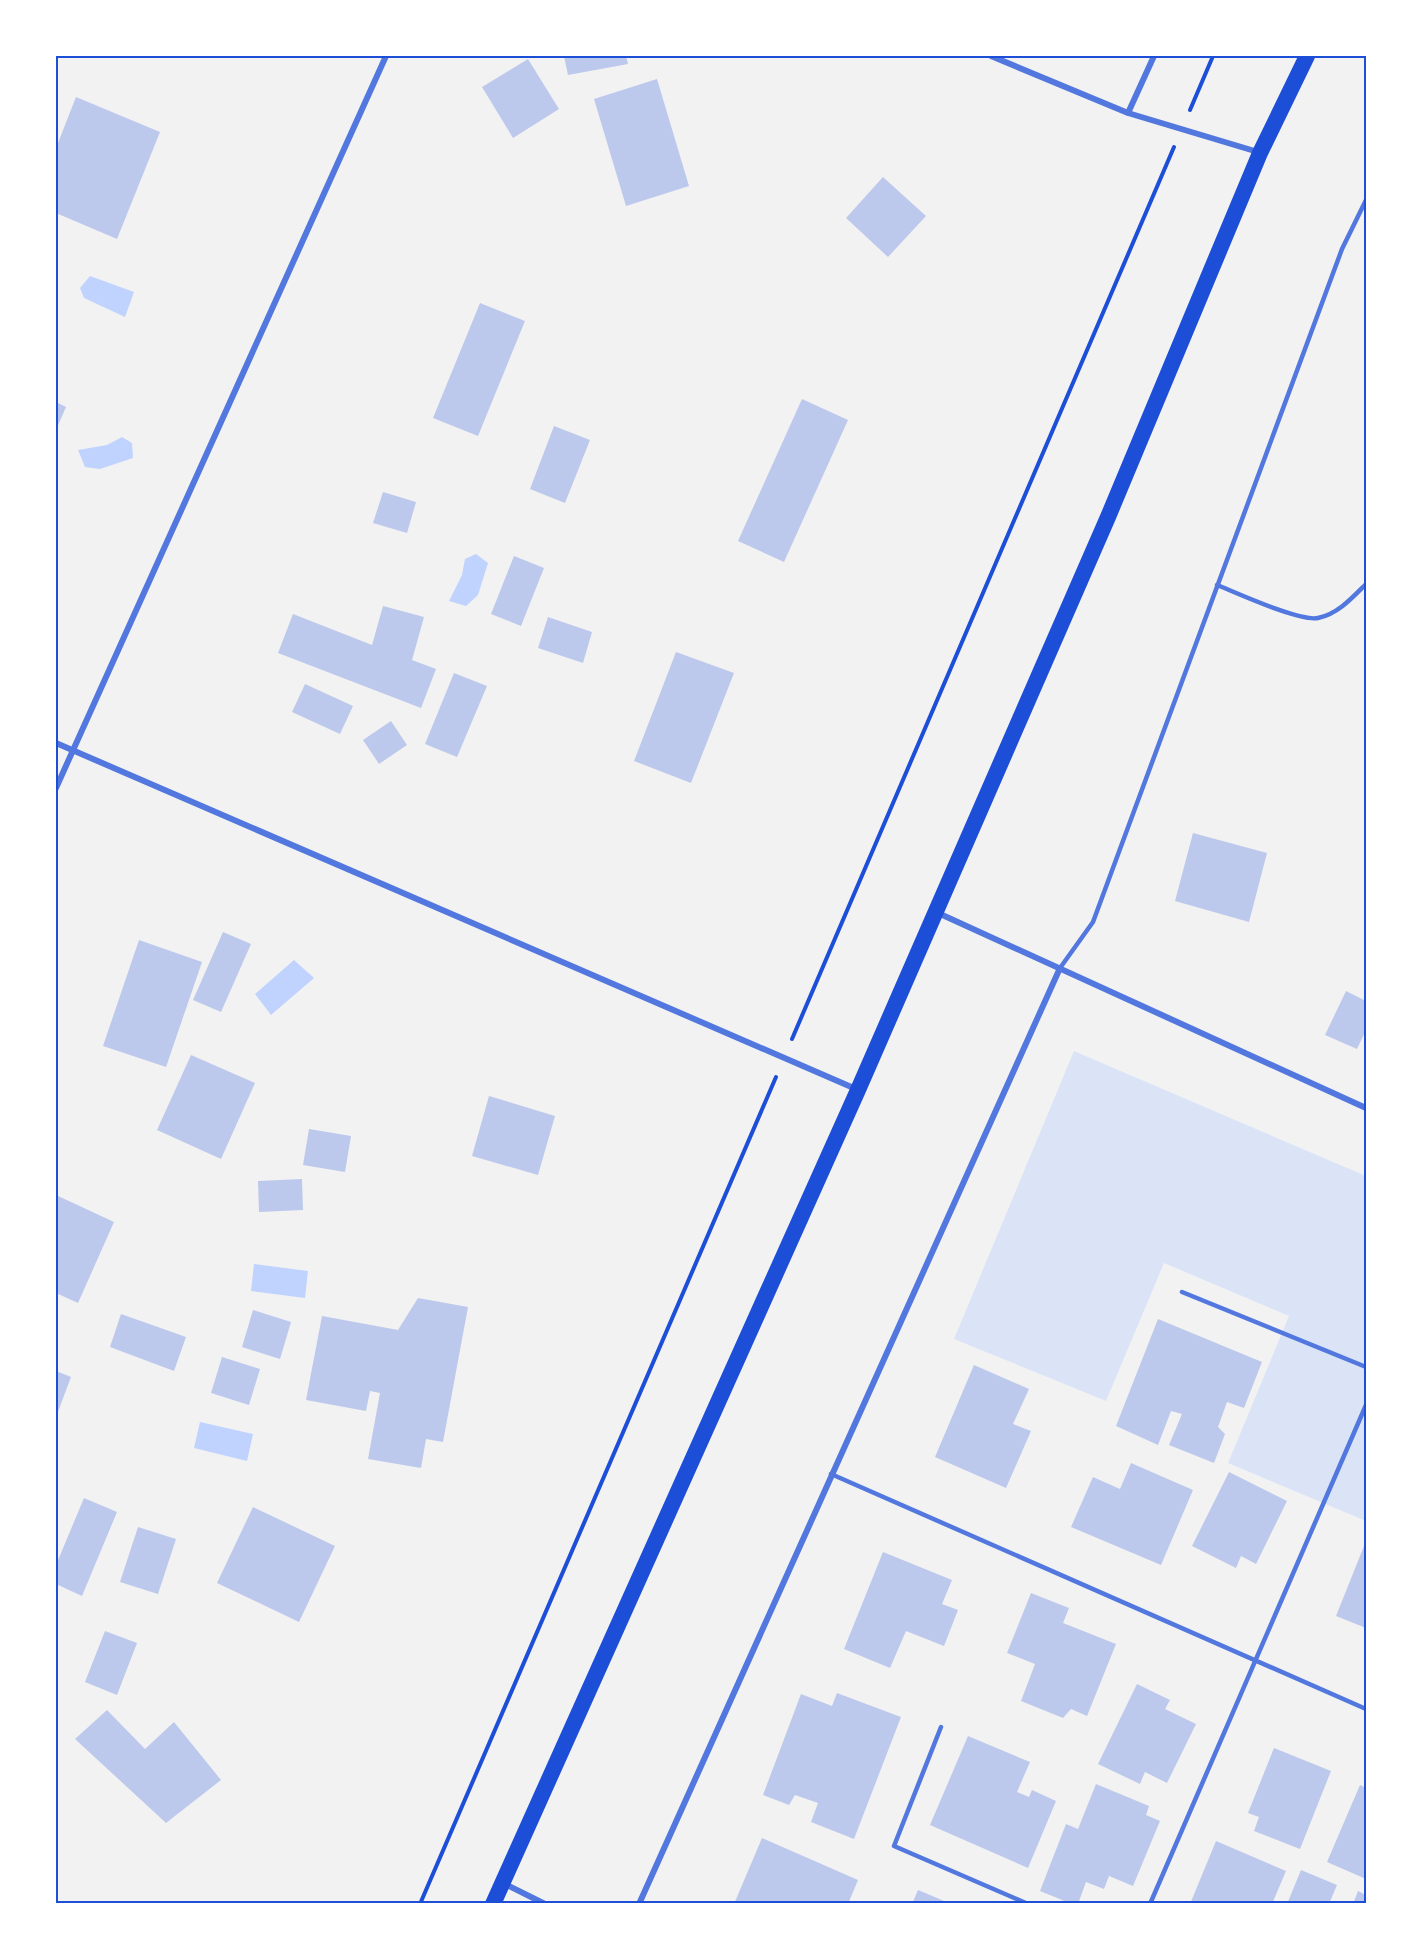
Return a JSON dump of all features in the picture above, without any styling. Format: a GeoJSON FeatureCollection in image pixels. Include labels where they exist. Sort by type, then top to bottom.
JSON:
{"type":"FeatureCollection","features":[{"type":"Feature","properties":{"kind":"highway"},"geometry":{"type":"LineString","coordinates":[[493,1904],[858,1090],[1108,517],[1260,153],[1306,56]]}},
{"type":"Feature","properties":{"kind":"street"},"geometry":{"type":"LineString","coordinates":[[56,788],[386,56]]}},
{"type":"Feature","properties":{"kind":"street"},"geometry":{"type":"LineString","coordinates":[[991,56],[1128,113],[1260,153]]}},
{"type":"Feature","properties":{"kind":"street"},"geometry":{"type":"LineString","coordinates":[[1128,113],[1154,56]]}},
{"type":"Feature","properties":{"kind":"street"},"geometry":{"type":"LineString","coordinates":[[56,743],[858,1090]]}},
{"type":"Feature","properties":{"kind":"street"},"geometry":{"type":"LineString","coordinates":[[935,912],[1366,1108]]}},
{"type":"Feature","properties":{"kind":"street"},"geometry":{"type":"LineString","coordinates":[[639,1904],[1059,968]]}},
{"type":"Feature","properties":{"kind":"street"},"geometry":{"type":"LineString","coordinates":[[502,1882],[545,1904]]}},
{"type":"Feature","properties":{"kind":"lane"},"geometry":{"type":"LineString","coordinates":[[1059,968],[1093,922],[1342,249],[1366,200]]}},
{"type":"Feature","properties":{"kind":"lane"},"geometry":{"type":"LineString","coordinates":[[1217,585],[1296,616],[1317,619],[1343,607],[1366,584]]}},
{"type":"Feature","properties":{"kind":"lane"},"geometry":{"type":"LineString","coordinates":[[1182,1292],[1366,1367]]}},
{"type":"Feature","properties":{"kind":"lane"},"geometry":{"type":"LineString","coordinates":[[1150,1904],[1366,1405]]}},
{"type":"Feature","properties":{"kind":"lane"},"geometry":{"type":"LineString","coordinates":[[831,1474],[1366,1709]]}},
{"type":"Feature","properties":{"kind":"lane"},"geometry":{"type":"LineString","coordinates":[[941,1727],[894,1846],[1028,1904]]}},
{"type":"Feature","properties":{"kind":"path"},"geometry":{"type":"LineString","coordinates":[[420,1904],[1213,56]]}},
{"type":"Feature","properties":{"kind":"shaded area"},"geometry":{"type":"Polygon","coordinates":[[[1074,1051],[1366,1176],[1366,1521],[1228,1463],[1289,1316],[1164,1263],[1106,1401],[954,1339],[1074,1051]]]}},
{"type":"Feature","properties":{"kind":"water"},"geometry":{"type":"Polygon","coordinates":[[[90,276],[134,292],[125,317],[84,298],[80,288],[90,276]]]}},
{"type":"Feature","properties":{"kind":"water"},"geometry":{"type":"Polygon","coordinates":[[[122,437],[132,443],[133,458],[100,469],[85,467],[78,450],[107,445],[122,437]]]}},
{"type":"Feature","properties":{"kind":"water"},"geometry":{"type":"Polygon","coordinates":[[[476,554],[488,563],[478,595],[466,606],[449,601],[462,575],[465,559],[476,554]]]}},
{"type":"Feature","properties":{"kind":"water"},"geometry":{"type":"Polygon","coordinates":[[[294,960],[314,978],[271,1015],[255,994],[294,960]]]}},
{"type":"Feature","properties":{"kind":"water"},"geometry":{"type":"Polygon","coordinates":[[[254,1264],[308,1271],[305,1298],[251,1291],[254,1264]]]}},
{"type":"Feature","properties":{"kind":"water"},"geometry":{"type":"Polygon","coordinates":[[[200,1422],[253,1434],[247,1461],[194,1448],[200,1422]]]}},
{"type":"Feature","properties":{"kind":"building"},"geometry":{"type":"Polygon","coordinates":[[[564,56],[626,56],[628,64],[568,75],[564,56]]]}},
{"type":"Feature","properties":{"kind":"building"},"geometry":{"type":"Polygon","coordinates":[[[528,59],[559,109],[513,138],[482,87],[528,59]]]}},
{"type":"Feature","properties":{"kind":"building"},"geometry":{"type":"Polygon","coordinates":[[[657,79],[689,186],[626,206],[594,99],[657,79]]]}},
{"type":"Feature","properties":{"kind":"building"},"geometry":{"type":"Polygon","coordinates":[[[76,97],[160,132],[117,239],[56,213],[56,148],[76,97]]]}},
{"type":"Feature","properties":{"kind":"building"},"geometry":{"type":"Polygon","coordinates":[[[883,177],[926,216],[888,257],[846,218],[883,177]]]}},
{"type":"Feature","properties":{"kind":"building"},"geometry":{"type":"Polygon","coordinates":[[[480,303],[525,321],[478,436],[433,418],[480,303]]]}},
{"type":"Feature","properties":{"kind":"building"},"geometry":{"type":"Polygon","coordinates":[[[802,399],[848,420],[784,562],[738,541],[802,399]]]}},
{"type":"Feature","properties":{"kind":"building"},"geometry":{"type":"Polygon","coordinates":[[[56,402],[66,407],[56,430],[56,402]]]}},
{"type":"Feature","properties":{"kind":"building"},"geometry":{"type":"Polygon","coordinates":[[[554,426],[590,440],[565,503],[530,489],[554,426]]]}},
{"type":"Feature","properties":{"kind":"building"},"geometry":{"type":"Polygon","coordinates":[[[383,492],[416,502],[407,533],[373,523],[383,492]]]}},
{"type":"Feature","properties":{"kind":"building"},"geometry":{"type":"Polygon","coordinates":[[[514,556],[544,568],[521,626],[491,614],[514,556]]]}},
{"type":"Feature","properties":{"kind":"building"},"geometry":{"type":"Polygon","coordinates":[[[383,606],[424,617],[412,660],[436,669],[421,708],[278,653],[293,614],[372,645],[383,606]]]}},
{"type":"Feature","properties":{"kind":"building"},"geometry":{"type":"Polygon","coordinates":[[[548,617],[592,632],[583,663],[538,648],[548,617]]]}},
{"type":"Feature","properties":{"kind":"building"},"geometry":{"type":"Polygon","coordinates":[[[676,652],[734,673],[691,783],[634,761],[676,652]]]}},
{"type":"Feature","properties":{"kind":"building"},"geometry":{"type":"Polygon","coordinates":[[[454,673],[487,686],[457,757],[425,744],[454,673]]]}},
{"type":"Feature","properties":{"kind":"building"},"geometry":{"type":"Polygon","coordinates":[[[305,684],[353,706],[340,734],[292,712],[305,684]]]}},
{"type":"Feature","properties":{"kind":"building"},"geometry":{"type":"Polygon","coordinates":[[[391,721],[407,745],[379,764],[363,740],[391,721]]]}},
{"type":"Feature","properties":{"kind":"building"},"geometry":{"type":"Polygon","coordinates":[[[1193,833],[1267,853],[1249,922],[1175,901],[1193,833]]]}},
{"type":"Feature","properties":{"kind":"building"},"geometry":{"type":"Polygon","coordinates":[[[223,932],[251,944],[221,1012],[193,1000],[223,932]]]}},
{"type":"Feature","properties":{"kind":"building"},"geometry":{"type":"Polygon","coordinates":[[[139,940],[202,962],[166,1067],[103,1046],[139,940]]]}},
{"type":"Feature","properties":{"kind":"building"},"geometry":{"type":"Polygon","coordinates":[[[1346,991],[1366,1001],[1366,1030],[1357,1049],[1325,1035],[1346,991]]]}},
{"type":"Feature","properties":{"kind":"building"},"geometry":{"type":"Polygon","coordinates":[[[191,1055],[255,1083],[221,1159],[157,1130],[191,1055]]]}},
{"type":"Feature","properties":{"kind":"building"},"geometry":{"type":"Polygon","coordinates":[[[489,1096],[555,1116],[538,1175],[472,1156],[489,1096]]]}},
{"type":"Feature","properties":{"kind":"building"},"geometry":{"type":"Polygon","coordinates":[[[309,1129],[351,1136],[345,1172],[303,1165],[309,1129]]]}},
{"type":"Feature","properties":{"kind":"building"},"geometry":{"type":"Polygon","coordinates":[[[302,1179],[303,1210],[259,1212],[258,1181],[302,1179]]]}},
{"type":"Feature","properties":{"kind":"building"},"geometry":{"type":"Polygon","coordinates":[[[56,1195],[114,1222],[78,1303],[56,1293],[56,1195]]]}},
{"type":"Feature","properties":{"kind":"building"},"geometry":{"type":"Polygon","coordinates":[[[418,1298],[468,1307],[443,1442],[426,1439],[421,1468],[368,1459],[380,1393],[370,1391],[366,1411],[306,1400],[322,1316],[398,1330],[418,1298]]]}},
{"type":"Feature","properties":{"kind":"building"},"geometry":{"type":"Polygon","coordinates":[[[253,1310],[291,1322],[280,1359],[242,1347],[253,1310]]]}},
{"type":"Feature","properties":{"kind":"building"},"geometry":{"type":"Polygon","coordinates":[[[121,1314],[186,1337],[174,1371],[110,1347],[121,1314]]]}},
{"type":"Feature","properties":{"kind":"building"},"geometry":{"type":"Polygon","coordinates":[[[1158,1319],[1262,1362],[1244,1408],[1227,1402],[1218,1427],[1225,1434],[1214,1463],[1169,1445],[1182,1414],[1171,1411],[1158,1445],[1116,1426],[1158,1319]]]}},
{"type":"Feature","properties":{"kind":"building"},"geometry":{"type":"Polygon","coordinates":[[[222,1357],[260,1369],[249,1405],[211,1393],[222,1357]]]}},
{"type":"Feature","properties":{"kind":"building"},"geometry":{"type":"Polygon","coordinates":[[[974,1365],[1029,1389],[1013,1424],[1031,1431],[1006,1488],[935,1457],[974,1365]]]}},
{"type":"Feature","properties":{"kind":"building"},"geometry":{"type":"Polygon","coordinates":[[[56,1371],[71,1377],[56,1417],[56,1371]]]}},
{"type":"Feature","properties":{"kind":"building"},"geometry":{"type":"Polygon","coordinates":[[[1131,1463],[1193,1490],[1161,1565],[1071,1527],[1093,1477],[1120,1489],[1131,1463]]]}},
{"type":"Feature","properties":{"kind":"building"},"geometry":{"type":"Polygon","coordinates":[[[1229,1472],[1287,1501],[1256,1564],[1241,1556],[1236,1568],[1192,1546],[1229,1472]]]}},
{"type":"Feature","properties":{"kind":"building"},"geometry":{"type":"Polygon","coordinates":[[[84,1498],[117,1512],[82,1596],[56,1584],[56,1565],[84,1498]]]}},
{"type":"Feature","properties":{"kind":"building"},"geometry":{"type":"Polygon","coordinates":[[[253,1507],[335,1546],[299,1622],[217,1583],[253,1507]]]}},
{"type":"Feature","properties":{"kind":"building"},"geometry":{"type":"Polygon","coordinates":[[[138,1527],[176,1539],[158,1594],[120,1582],[138,1527]]]}},
{"type":"Feature","properties":{"kind":"building"},"geometry":{"type":"Polygon","coordinates":[[[1366,1541],[1366,1628],[1336,1616],[1366,1541]]]}},
{"type":"Feature","properties":{"kind":"building"},"geometry":{"type":"Polygon","coordinates":[[[883,1552],[952,1580],[942,1604],[958,1610],[944,1646],[906,1631],[890,1668],[844,1649],[883,1552]]]}},
{"type":"Feature","properties":{"kind":"building"},"geometry":{"type":"Polygon","coordinates":[[[1031,1593],[1069,1608],[1063,1623],[1116,1644],[1087,1716],[1071,1709],[1063,1718],[1021,1701],[1035,1664],[1007,1653],[1031,1593]]]}},
{"type":"Feature","properties":{"kind":"building"},"geometry":{"type":"Polygon","coordinates":[[[105,1631],[137,1643],[117,1695],[85,1682],[105,1631]]]}},
{"type":"Feature","properties":{"kind":"building"},"geometry":{"type":"Polygon","coordinates":[[[1137,1684],[1170,1700],[1165,1709],[1196,1724],[1167,1783],[1145,1772],[1140,1784],[1098,1764],[1137,1684]]]}},
{"type":"Feature","properties":{"kind":"building"},"geometry":{"type":"Polygon","coordinates":[[[837,1693],[901,1717],[854,1839],[811,1822],[818,1803],[795,1795],[789,1805],[763,1795],[801,1694],[832,1706],[837,1693]]]}},
{"type":"Feature","properties":{"kind":"building"},"geometry":{"type":"Polygon","coordinates":[[[107,1710],[145,1749],[174,1722],[221,1780],[166,1823],[75,1739],[107,1710]]]}},
{"type":"Feature","properties":{"kind":"building"},"geometry":{"type":"Polygon","coordinates":[[[968,1736],[1030,1762],[1017,1792],[1029,1797],[1032,1790],[1056,1801],[1028,1868],[930,1825],[968,1736]]]}},
{"type":"Feature","properties":{"kind":"building"},"geometry":{"type":"Polygon","coordinates":[[[1274,1748],[1331,1771],[1300,1849],[1254,1831],[1259,1817],[1248,1813],[1274,1748]]]}},
{"type":"Feature","properties":{"kind":"building"},"geometry":{"type":"Polygon","coordinates":[[[1096,1784],[1149,1806],[1146,1815],[1160,1821],[1133,1886],[1109,1876],[1104,1889],[1086,1882],[1078,1904],[1072,1904],[1040,1891],[1066,1824],[1078,1829],[1096,1784]]]}},
{"type":"Feature","properties":{"kind":"building"},"geometry":{"type":"Polygon","coordinates":[[[1360,1785],[1366,1788],[1366,1879],[1327,1862],[1360,1785]]]}},
{"type":"Feature","properties":{"kind":"building"},"geometry":{"type":"Polygon","coordinates":[[[762,1838],[858,1880],[848,1904],[734,1904],[762,1838]]]}},
{"type":"Feature","properties":{"kind":"building"},"geometry":{"type":"Polygon","coordinates":[[[1216,1841],[1286,1871],[1272,1904],[1190,1904],[1216,1841]]]}},
{"type":"Feature","properties":{"kind":"building"},"geometry":{"type":"Polygon","coordinates":[[[1301,1870],[1337,1885],[1329,1904],[1287,1904],[1301,1870]]]}},
{"type":"Feature","properties":{"kind":"building"},"geometry":{"type":"Polygon","coordinates":[[[918,1890],[949,1903],[949,1904],[912,1904],[918,1890]]]}},
{"type":"Feature","properties":{"kind":"building"},"geometry":{"type":"Polygon","coordinates":[[[1358,1891],[1366,1895],[1366,1904],[1353,1904],[1358,1891]]]}}]}
